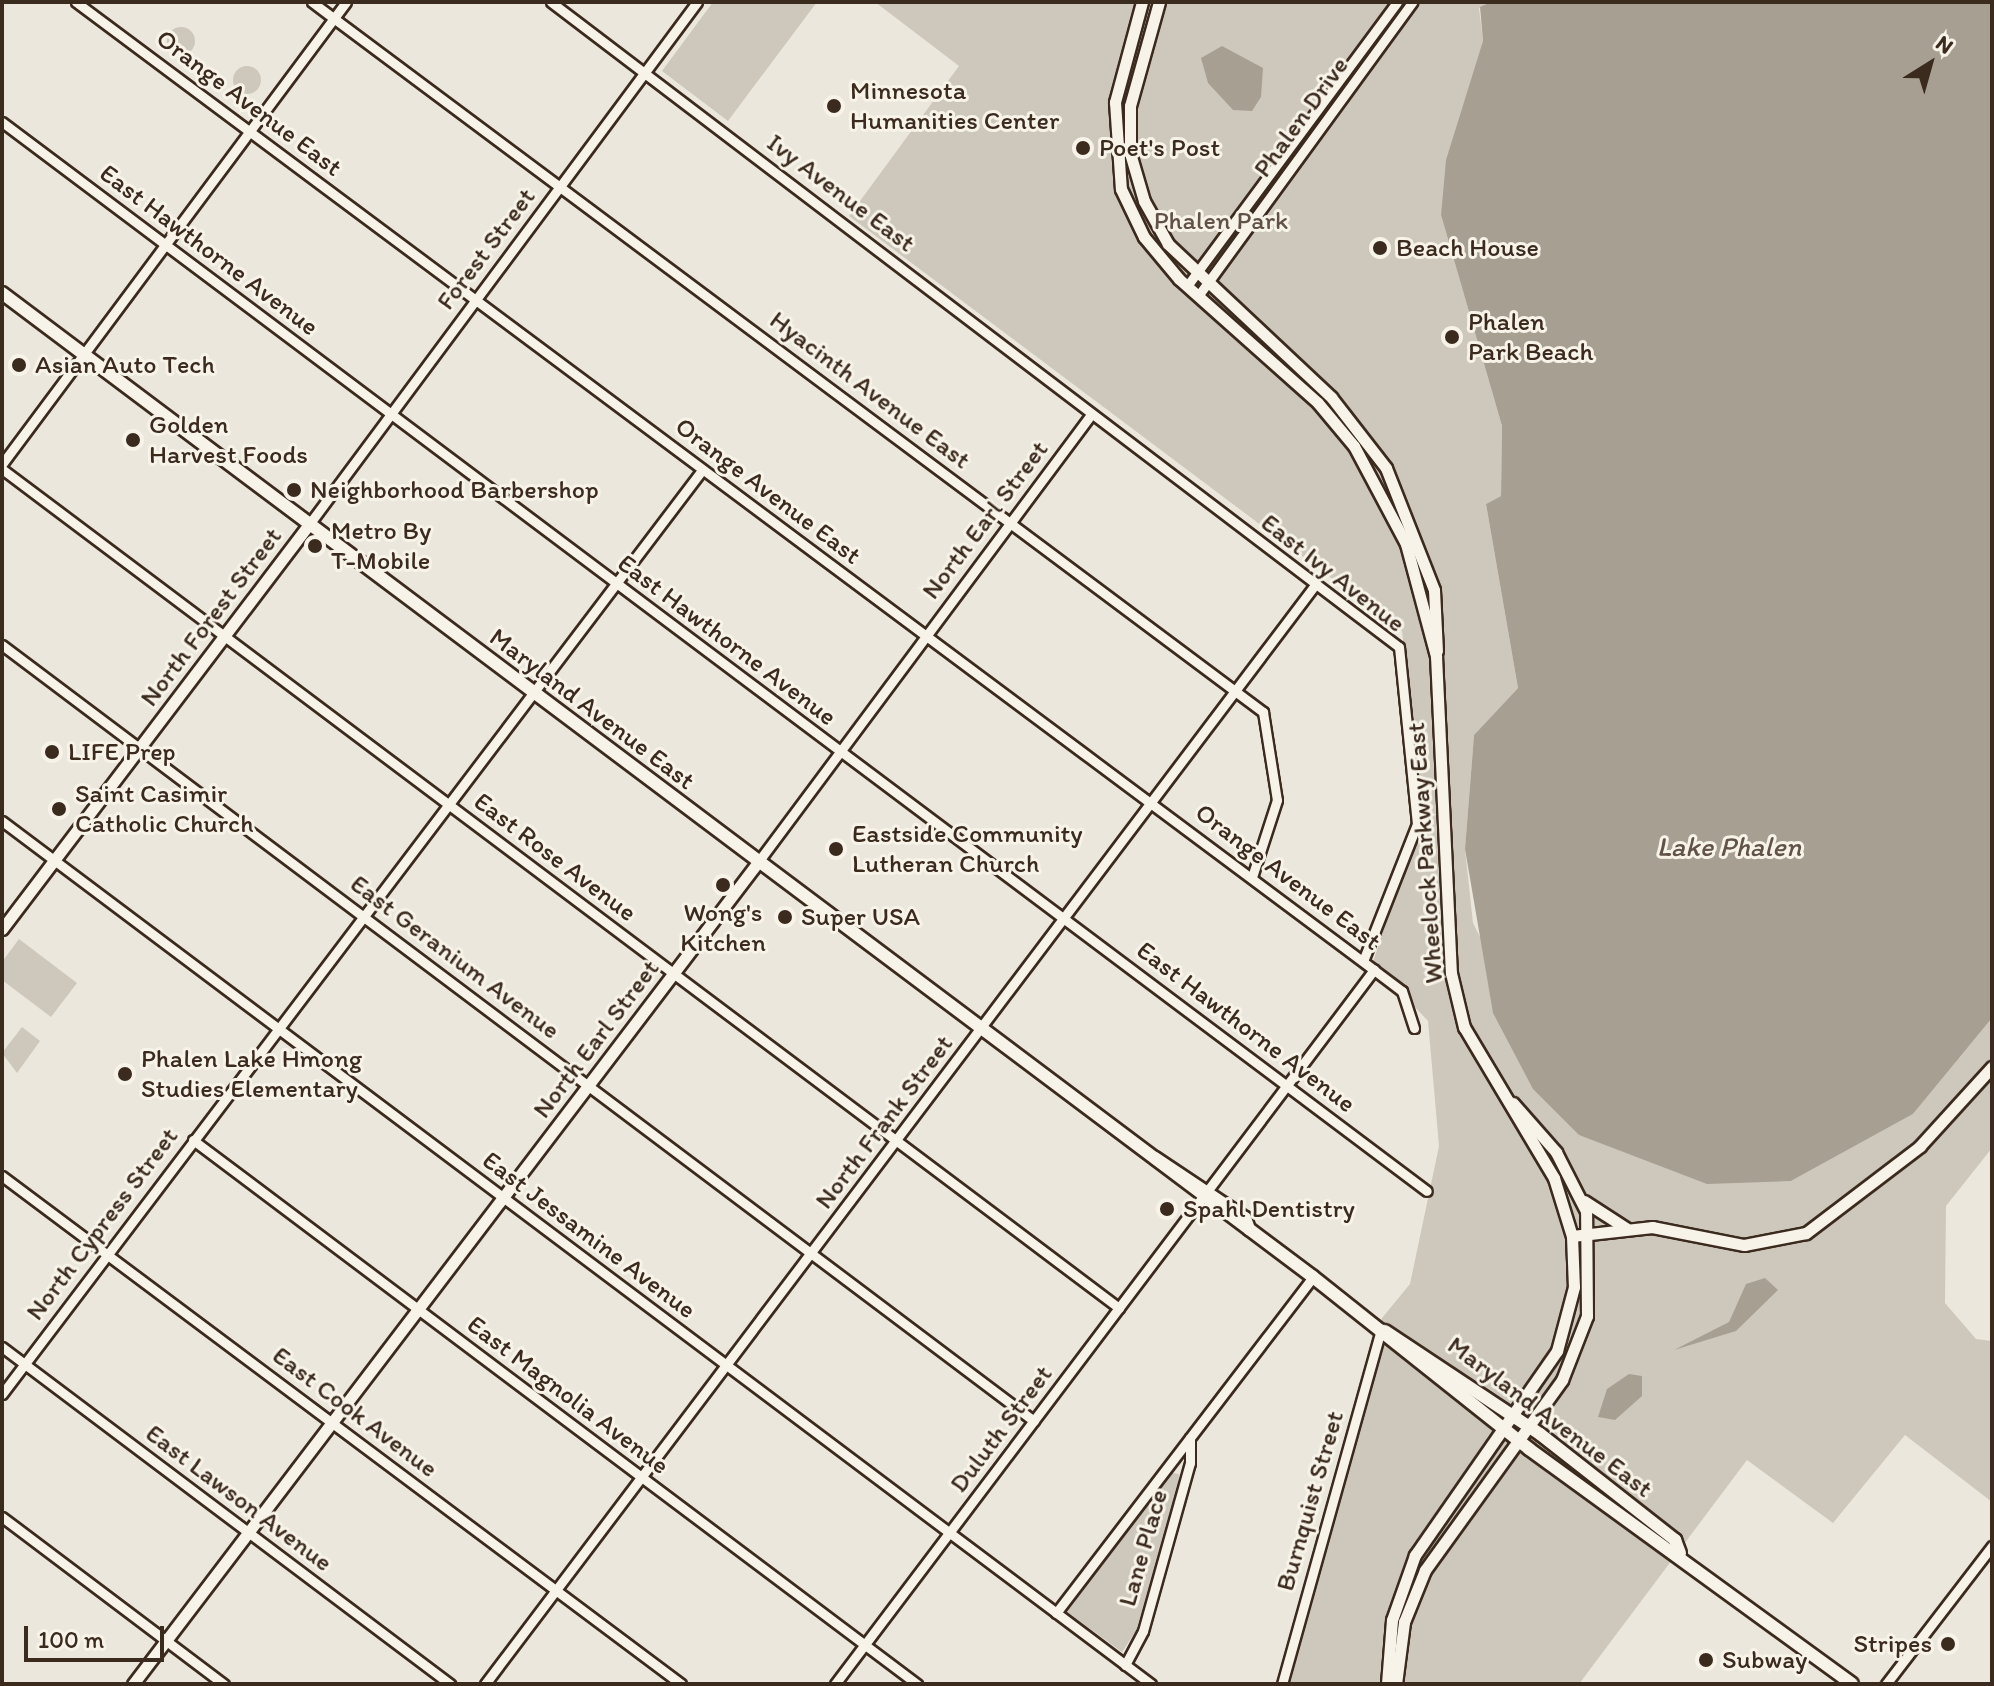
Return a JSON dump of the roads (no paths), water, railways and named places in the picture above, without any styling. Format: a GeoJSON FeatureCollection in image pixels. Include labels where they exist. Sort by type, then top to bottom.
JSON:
{"type":"FeatureCollection","features":[{"type":"Feature","properties":{"kind":"main road","name":"Maryland Avenue East"},"geometry":{"type":"LineString","coordinates":[[2,293],[1313,1277],[1503,1430],[1680,1553],[1852,1684]]}},
{"type":"Feature","properties":{"kind":"main road","name":"Maryland Avenue East"},"geometry":{"type":"LineString","coordinates":[[1381,1329],[1404,1337],[1529,1426],[1675,1540],[1680,1553]]}},
{"type":"Feature","properties":{"kind":"street","name":"Orange Avenue East"},"geometry":{"type":"LineString","coordinates":[[76,2],[1363,961],[1402,991],[1414,1028]]}},
{"type":"Feature","properties":{"kind":"street","name":"Hyacinth Avenue East"},"geometry":{"type":"LineString","coordinates":[[312,2],[1236,691],[1271,723],[1277,800],[1252,877]]}},
{"type":"Feature","properties":{"kind":"street"},"geometry":{"type":"LineString","coordinates":[[2,466],[346,2]]}},
{"type":"Feature","properties":{"kind":"street","name":"Ivy Avenue East"},"geometry":{"type":"LineString","coordinates":[[551,2],[1082,401],[1095,419]]}},
{"type":"Feature","properties":{"kind":"street","name":"Forest Street"},"geometry":{"type":"LineString","coordinates":[[310,523],[697,2]]}},
{"type":"Feature","properties":{"kind":"street","name":"Wheelock Parkway East"},"geometry":{"type":"LineString","coordinates":[[1142,2],[1115,102],[1115,158],[1131,215],[1187,286],[1318,403],[1354,446],[1406,544],[1436,656]]}},
{"type":"Feature","properties":{"kind":"street","name":"Wheelock Parkway East"},"geometry":{"type":"LineString","coordinates":[[1159,2],[1130,106],[1135,177],[1154,225],[1196,274],[1331,397],[1386,468],[1411,518],[1434,590],[1451,973],[1464,1027],[1496,1086],[1558,1186],[1572,1236],[1574,1287],[1564,1334],[1514,1415],[1415,1555],[1392,1620],[1387,1684]]}},
{"type":"Feature","properties":{"kind":"street","name":"Phalen Drive"},"geometry":{"type":"LineString","coordinates":[[1187,286],[1397,2]]}},
{"type":"Feature","properties":{"kind":"street","name":"Phalen Drive"},"geometry":{"type":"LineString","coordinates":[[1198,296],[1412,2]]}},
{"type":"Feature","properties":{"kind":"street","name":"East Hawthorne Avenue"},"geometry":{"type":"LineString","coordinates":[[2,122],[1427,1191]]}},
{"type":"Feature","properties":{"kind":"street","name":"East Ivy Avenue"},"geometry":{"type":"LineString","coordinates":[[1095,419],[1399,647],[1417,824],[1363,961]]}},
{"type":"Feature","properties":{"kind":"street","name":"North Earl Street"},"geometry":{"type":"LineString","coordinates":[[133,1684],[589,1086],[1011,523],[1095,419]]}},
{"type":"Feature","properties":{"kind":"street","name":"East Rose Avenue"},"geometry":{"type":"LineString","coordinates":[[2,466],[1119,1308]]}},
{"type":"Feature","properties":{"kind":"street","name":"North Cypress Street"},"geometry":{"type":"LineString","coordinates":[[2,1394],[702,470]]}},
{"type":"Feature","properties":{"kind":"street","name":"North Forest Street"},"geometry":{"type":"LineString","coordinates":[[2,929],[310,523]]}},
{"type":"Feature","properties":{"kind":"street","name":"North Frank Street"},"geometry":{"type":"LineString","coordinates":[[485,1684],[1066,919],[1315,585]]}},
{"type":"Feature","properties":{"kind":"street","name":"East Geranium Avenue"},"geometry":{"type":"LineString","coordinates":[[2,645],[1034,1421]]}},
{"type":"Feature","properties":{"kind":"street","name":"East Jessamine Avenue"},"geometry":{"type":"LineString","coordinates":[[2,821],[1151,1684]]}},
{"type":"Feature","properties":{"kind":"street","name":"Duluth Street"},"geometry":{"type":"LineString","coordinates":[[835,1684],[1374,970]]}},
{"type":"Feature","properties":{"kind":"street"},"geometry":{"type":"LineString","coordinates":[[1572,1236],[1627,1228],[1744,1245],[1806,1233],[1920,1146],[1992,1067]]}},
{"type":"Feature","properties":{"kind":"street","name":"Wheelock Parkway East"},"geometry":{"type":"LineString","coordinates":[[1396,1684],[1404,1622],[1425,1570],[1529,1426],[1583,1331],[1590,1233],[1581,1197],[1556,1152],[1496,1086]]}},
{"type":"Feature","properties":{"kind":"street","name":"East Magnolia Avenue"},"geometry":{"type":"LineString","coordinates":[[193,1140],[917,1684]]}},
{"type":"Feature","properties":{"kind":"street","name":"East Cook Avenue"},"geometry":{"type":"LineString","coordinates":[[2,1176],[681,1684]]}},
{"type":"Feature","properties":{"kind":"street"},"geometry":{"type":"LineString","coordinates":[[1581,1197],[1627,1228]]}},
{"type":"Feature","properties":{"kind":"street","name":"Lane Place"},"geometry":{"type":"LineString","coordinates":[[1056,1613],[1313,1277]]}},
{"type":"Feature","properties":{"kind":"street","name":"Burnquist Street"},"geometry":{"type":"LineString","coordinates":[[1282,1684],[1381,1329]]}},
{"type":"Feature","properties":{"kind":"street","name":"East Lawson Avenue"},"geometry":{"type":"LineString","coordinates":[[2,1347],[450,1684]]}},
{"type":"Feature","properties":{"kind":"street","name":"Lane Place"},"geometry":{"type":"LineString","coordinates":[[1125,1665],[1143,1631],[1190,1463],[1190,1438]]}},
{"type":"Feature","properties":{"kind":"street"},"geometry":{"type":"LineString","coordinates":[[2,1517],[224,1684]]}},
{"type":"Feature","properties":{"kind":"street"},"geometry":{"type":"LineString","coordinates":[[1886,1684],[1992,1546]]}},
{"type":"Feature","properties":{"kind":"water","name":"Lake Phalen"},"geometry":{"type":"Polygon","coordinates":[[[1491,2],[1992,2],[1992,1018],[1913,1114],[1791,1181],[1707,1184],[1579,1135],[1533,1089],[1493,1013],[1465,849],[1474,735],[1518,688],[1486,504],[1501,496],[1502,426],[1441,215],[1446,160],[1483,41],[1480,7],[1491,2]]]}},
{"type":"Feature","properties":{"kind":"water"},"geometry":{"type":"Polygon","coordinates":[[[1222,46],[1263,68],[1261,97],[1252,111],[1233,110],[1208,83],[1201,58],[1222,46]]]}},
{"type":"Feature","properties":{"kind":"water"},"geometry":{"type":"Polygon","coordinates":[[[1765,1278],[1778,1290],[1736,1331],[1674,1350],[1729,1322],[1746,1284],[1765,1278]]]}},
{"type":"Feature","properties":{"kind":"water"},"geometry":{"type":"Polygon","coordinates":[[[1629,1374],[1642,1376],[1642,1396],[1615,1420],[1598,1417],[1607,1389],[1629,1374]]]}},
{"type":"Feature","properties":{"kind":"place","name":"Minnesota Humanities Center"},"geometry":{"type":"Point","coordinates":[834,106]}},
{"type":"Feature","properties":{"kind":"place","name":"Poet's Post"},"geometry":{"type":"Point","coordinates":[1083,148]}},
{"type":"Feature","properties":{"kind":"place","name":"Beach House"},"geometry":{"type":"Point","coordinates":[1380,248]}},
{"type":"Feature","properties":{"kind":"place","name":"Phalen Park Beach"},"geometry":{"type":"Point","coordinates":[1452,337]}},
{"type":"Feature","properties":{"kind":"place","name":"Asian Auto Tech"},"geometry":{"type":"Point","coordinates":[19,365]}},
{"type":"Feature","properties":{"kind":"place","name":"Golden Harvest Foods"},"geometry":{"type":"Point","coordinates":[133,440]}},
{"type":"Feature","properties":{"kind":"place","name":"Neighborhood Barbershop"},"geometry":{"type":"Point","coordinates":[294,490]}},
{"type":"Feature","properties":{"kind":"place","name":"Metro By T-Mobile"},"geometry":{"type":"Point","coordinates":[315,546]}},
{"type":"Feature","properties":{"kind":"place","name":"LIFE Prep"},"geometry":{"type":"Point","coordinates":[52,752]}},
{"type":"Feature","properties":{"kind":"place","name":"Saint Casimir Catholic Church"},"geometry":{"type":"Point","coordinates":[59,809]}},
{"type":"Feature","properties":{"kind":"place","name":"Eastside Community Lutheran Church"},"geometry":{"type":"Point","coordinates":[836,849]}},
{"type":"Feature","properties":{"kind":"place","name":"Wong's Kitchen"},"geometry":{"type":"Point","coordinates":[723,885]}},
{"type":"Feature","properties":{"kind":"place","name":"Super USA"},"geometry":{"type":"Point","coordinates":[785,917]}},
{"type":"Feature","properties":{"kind":"place","name":"Phalen Lake Hmong Studies Elementary"},"geometry":{"type":"Point","coordinates":[125,1074]}},
{"type":"Feature","properties":{"kind":"place","name":"Spahl Dentistry"},"geometry":{"type":"Point","coordinates":[1167,1209]}},
{"type":"Feature","properties":{"kind":"place","name":"Stripes"},"geometry":{"type":"Point","coordinates":[1948,1644]}},
{"type":"Feature","properties":{"kind":"place","name":"Subway"},"geometry":{"type":"Point","coordinates":[1706,1660]}},
{"type":"Feature","properties":{"kind":"park label","name":"Phalen Park"},"geometry":{"type":"Point","coordinates":[1221,221]}}]}
